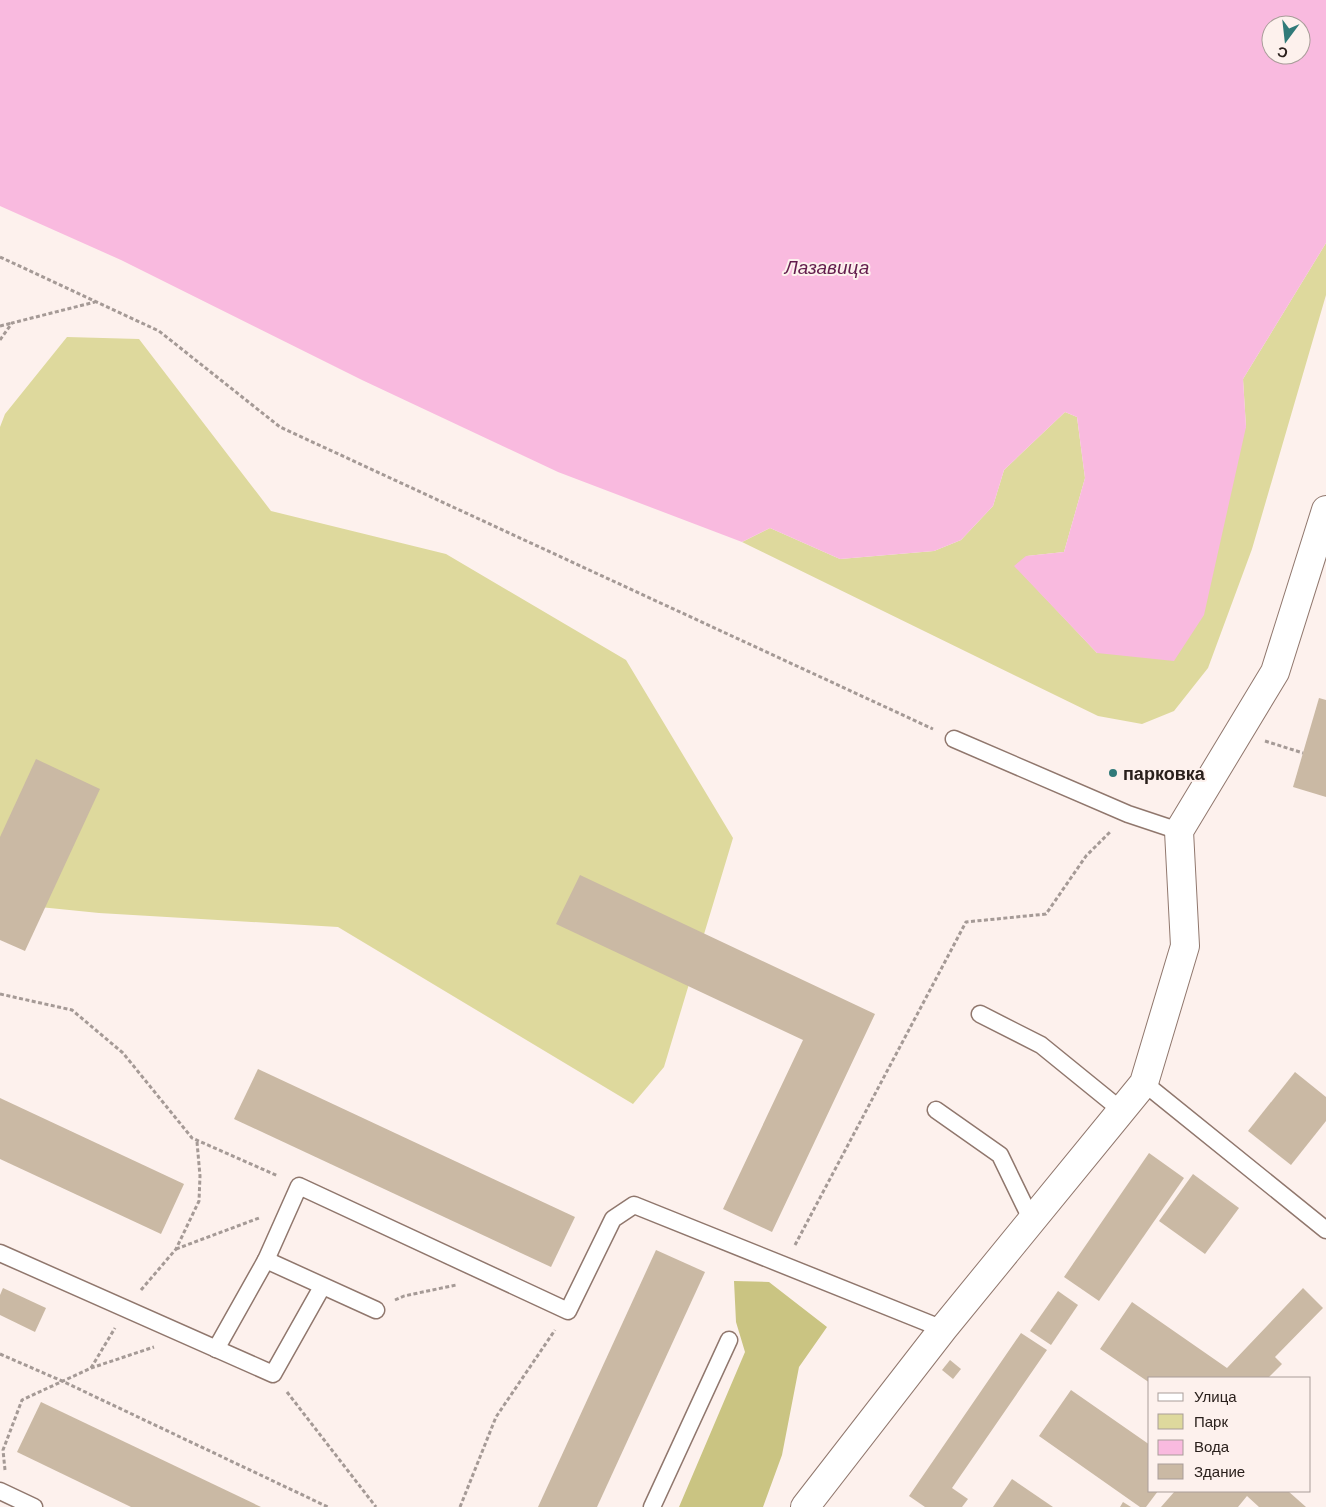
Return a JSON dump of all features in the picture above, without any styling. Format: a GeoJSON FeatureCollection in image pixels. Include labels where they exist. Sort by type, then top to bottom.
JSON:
{"type":"FeatureCollection","features":[{"type":"Feature","properties":{"kind":"street"},"geometry":{"type":"LineString","coordinates":[[805,1507],[943,1329],[1144,1083],[1185,946],[1179,831],[1275,672],[1326,510]]}},
{"type":"Feature","properties":{"kind":"lane"},"geometry":{"type":"LineString","coordinates":[[954,739],[1128,814],[1179,831]]}},
{"type":"Feature","properties":{"kind":"lane"},"geometry":{"type":"LineString","coordinates":[[980,1014],[1041,1045],[1121,1110]]}},
{"type":"Feature","properties":{"kind":"lane"},"geometry":{"type":"LineString","coordinates":[[1144,1083],[1326,1230]]}},
{"type":"Feature","properties":{"kind":"lane"},"geometry":{"type":"LineString","coordinates":[[936,1110],[1000,1155],[1032,1221]]}},
{"type":"Feature","properties":{"kind":"lane"},"geometry":{"type":"LineString","coordinates":[[216,1350],[266,1260],[300,1186],[568,1311],[613,1219],[634,1205],[943,1329]]}},
{"type":"Feature","properties":{"kind":"lane"},"geometry":{"type":"LineString","coordinates":[[0,1253],[273,1374],[322,1287]]}},
{"type":"Feature","properties":{"kind":"lane"},"geometry":{"type":"LineString","coordinates":[[266,1260],[376,1310]]}},
{"type":"Feature","properties":{"kind":"lane"},"geometry":{"type":"LineString","coordinates":[[652,1507],[729,1340]]}},
{"type":"Feature","properties":{"kind":"lane"},"geometry":{"type":"LineString","coordinates":[[4,1493],[34,1507]]}},
{"type":"Feature","properties":{"kind":"path"},"geometry":{"type":"LineString","coordinates":[[0,257],[159,331],[280,427],[954,739]]}},
{"type":"Feature","properties":{"kind":"path"},"geometry":{"type":"LineString","coordinates":[[0,326],[96,302]]}},
{"type":"Feature","properties":{"kind":"path"},"geometry":{"type":"LineString","coordinates":[[0,340],[12,323]]}},
{"type":"Feature","properties":{"kind":"path"},"geometry":{"type":"LineString","coordinates":[[1238,733],[1302,753]]}},
{"type":"Feature","properties":{"kind":"path"},"geometry":{"type":"LineString","coordinates":[[792,1251],[966,922],[1046,914],[1086,856],[1128,814]]}},
{"type":"Feature","properties":{"kind":"path"},"geometry":{"type":"LineString","coordinates":[[0,994],[72,1010],[123,1053],[197,1142],[300,1186]]}},
{"type":"Feature","properties":{"kind":"path"},"geometry":{"type":"LineString","coordinates":[[91,1368],[126,1310],[154,1272],[176,1249],[199,1201],[200,1176],[197,1142]]}},
{"type":"Feature","properties":{"kind":"path"},"geometry":{"type":"LineString","coordinates":[[176,1249],[290,1206]]}},
{"type":"Feature","properties":{"kind":"path"},"geometry":{"type":"LineString","coordinates":[[376,1310],[404,1296],[494,1277]]}},
{"type":"Feature","properties":{"kind":"path"},"geometry":{"type":"LineString","coordinates":[[460,1507],[496,1417],[568,1311]]}},
{"type":"Feature","properties":{"kind":"path"},"geometry":{"type":"LineString","coordinates":[[4,1493],[2,1450],[22,1400],[91,1368],[186,1337]]}},
{"type":"Feature","properties":{"kind":"path"},"geometry":{"type":"LineString","coordinates":[[0,1354],[62,1381],[328,1507]]}},
{"type":"Feature","properties":{"kind":"path"},"geometry":{"type":"LineString","coordinates":[[273,1374],[376,1507]]}},
{"type":"Feature","properties":{"kind":"green space"},"geometry":{"type":"Polygon","coordinates":[[[1326,243],[1326,295],[1252,549],[1208,668],[1174,711],[1142,724],[1098,716],[742,542],[770,528],[840,559],[934,551],[961,540],[993,506],[1004,470],[1065,412],[1077,417],[1085,478],[1064,552],[1027,556],[1015,566],[1097,653],[1246,427],[1243,379],[1326,243]]]}},
{"type":"Feature","properties":{"kind":"green space"},"geometry":{"type":"Polygon","coordinates":[[[67,337],[139,339],[271,511],[446,554],[626,660],[733,838],[664,1067],[633,1104],[338,927],[99,913],[0,903],[0,427],[5,414],[67,337]]]}},
{"type":"Feature","properties":{"kind":"shaded area"},"geometry":{"type":"Polygon","coordinates":[[[734,1281],[769,1282],[827,1327],[799,1367],[782,1455],[763,1507],[679,1507],[745,1352],[736,1322],[734,1281]]]}},
{"type":"Feature","properties":{"kind":"water","name":"Лазавица"},"geometry":{"type":"Polygon","coordinates":[[[0,0],[1326,0],[1326,243],[1243,379],[1246,427],[1204,615],[1174,661],[1097,653],[1014,566],[1026,556],[1064,552],[1085,478],[1077,417],[1065,412],[1004,470],[993,506],[961,540],[934,551],[840,559],[770,528],[742,542],[558,472],[362,380],[121,260],[0,206],[0,0]]]}},
{"type":"Feature","properties":{"kind":"building"},"geometry":{"type":"Polygon","coordinates":[[[1319,698],[1326,700],[1326,797],[1293,787],[1319,698]]]}},
{"type":"Feature","properties":{"kind":"building"},"geometry":{"type":"Polygon","coordinates":[[[36,759],[100,789],[25,951],[0,940],[0,837],[36,759]]]}},
{"type":"Feature","properties":{"kind":"building"},"geometry":{"type":"Polygon","coordinates":[[[580,875],[875,1014],[772,1232],[723,1209],[803,1040],[556,924],[580,875]]]}},
{"type":"Feature","properties":{"kind":"building"},"geometry":{"type":"Polygon","coordinates":[[[258,1069],[575,1217],[551,1267],[234,1119],[258,1069]]]}},
{"type":"Feature","properties":{"kind":"building"},"geometry":{"type":"Polygon","coordinates":[[[1295,1072],[1326,1097],[1326,1121],[1291,1165],[1248,1131],[1295,1072]]]}},
{"type":"Feature","properties":{"kind":"building"},"geometry":{"type":"Polygon","coordinates":[[[0,1098],[184,1184],[161,1234],[0,1159],[0,1098]]]}},
{"type":"Feature","properties":{"kind":"building"},"geometry":{"type":"Polygon","coordinates":[[[1149,1153],[1184,1178],[1099,1301],[1064,1277],[1149,1153]]]}},
{"type":"Feature","properties":{"kind":"building"},"geometry":{"type":"Polygon","coordinates":[[[1193,1174],[1239,1208],[1205,1254],[1159,1221],[1193,1174]]]}},
{"type":"Feature","properties":{"kind":"building"},"geometry":{"type":"Polygon","coordinates":[[[656,1250],[705,1272],[597,1507],[538,1507],[656,1250]]]}},
{"type":"Feature","properties":{"kind":"building"},"geometry":{"type":"Polygon","coordinates":[[[3,1288],[46,1308],[35,1332],[0,1315],[0,1295],[3,1288]]]}},
{"type":"Feature","properties":{"kind":"building"},"geometry":{"type":"Polygon","coordinates":[[[1303,1288],[1323,1308],[1275,1357],[1282,1364],[1269,1377],[1148,1377],[1148,1382],[1100,1349],[1132,1302],[1227,1368],[1303,1288]]]}},
{"type":"Feature","properties":{"kind":"building"},"geometry":{"type":"Polygon","coordinates":[[[1058,1291],[1078,1305],[1051,1345],[1030,1331],[1058,1291]]]}},
{"type":"Feature","properties":{"kind":"building"},"geometry":{"type":"Polygon","coordinates":[[[1021,1333],[1047,1350],[952,1488],[968,1499],[962,1507],[925,1507],[909,1496],[1021,1333]]]}},
{"type":"Feature","properties":{"kind":"building"},"geometry":{"type":"Polygon","coordinates":[[[950,1360],[961,1369],[953,1379],[942,1370],[950,1360]]]}},
{"type":"Feature","properties":{"kind":"building"},"geometry":{"type":"Polygon","coordinates":[[[1071,1390],[1148,1444],[1148,1492],[1157,1492],[1146,1507],[1140,1507],[1039,1436],[1071,1390]]]}},
{"type":"Feature","properties":{"kind":"building"},"geometry":{"type":"Polygon","coordinates":[[[41,1402],[261,1507],[131,1507],[17,1452],[41,1402]]]}},
{"type":"Feature","properties":{"kind":"building"},"geometry":{"type":"Polygon","coordinates":[[[1012,1479],[1053,1507],[993,1507],[1012,1479]]]}},
{"type":"Feature","properties":{"kind":"building"},"geometry":{"type":"Polygon","coordinates":[[[1174,1492],[1289,1492],[1306,1507],[1259,1507],[1247,1496],[1238,1507],[1161,1507],[1174,1492]]]}},
{"type":"Feature","properties":{"kind":"building"},"geometry":{"type":"Polygon","coordinates":[[[1123,1502],[1131,1507],[1120,1507],[1123,1502]]]}},
{"type":"Feature","properties":{"kind":"place","name":"парковка"},"geometry":{"type":"Point","coordinates":[1113,773]}}]}
